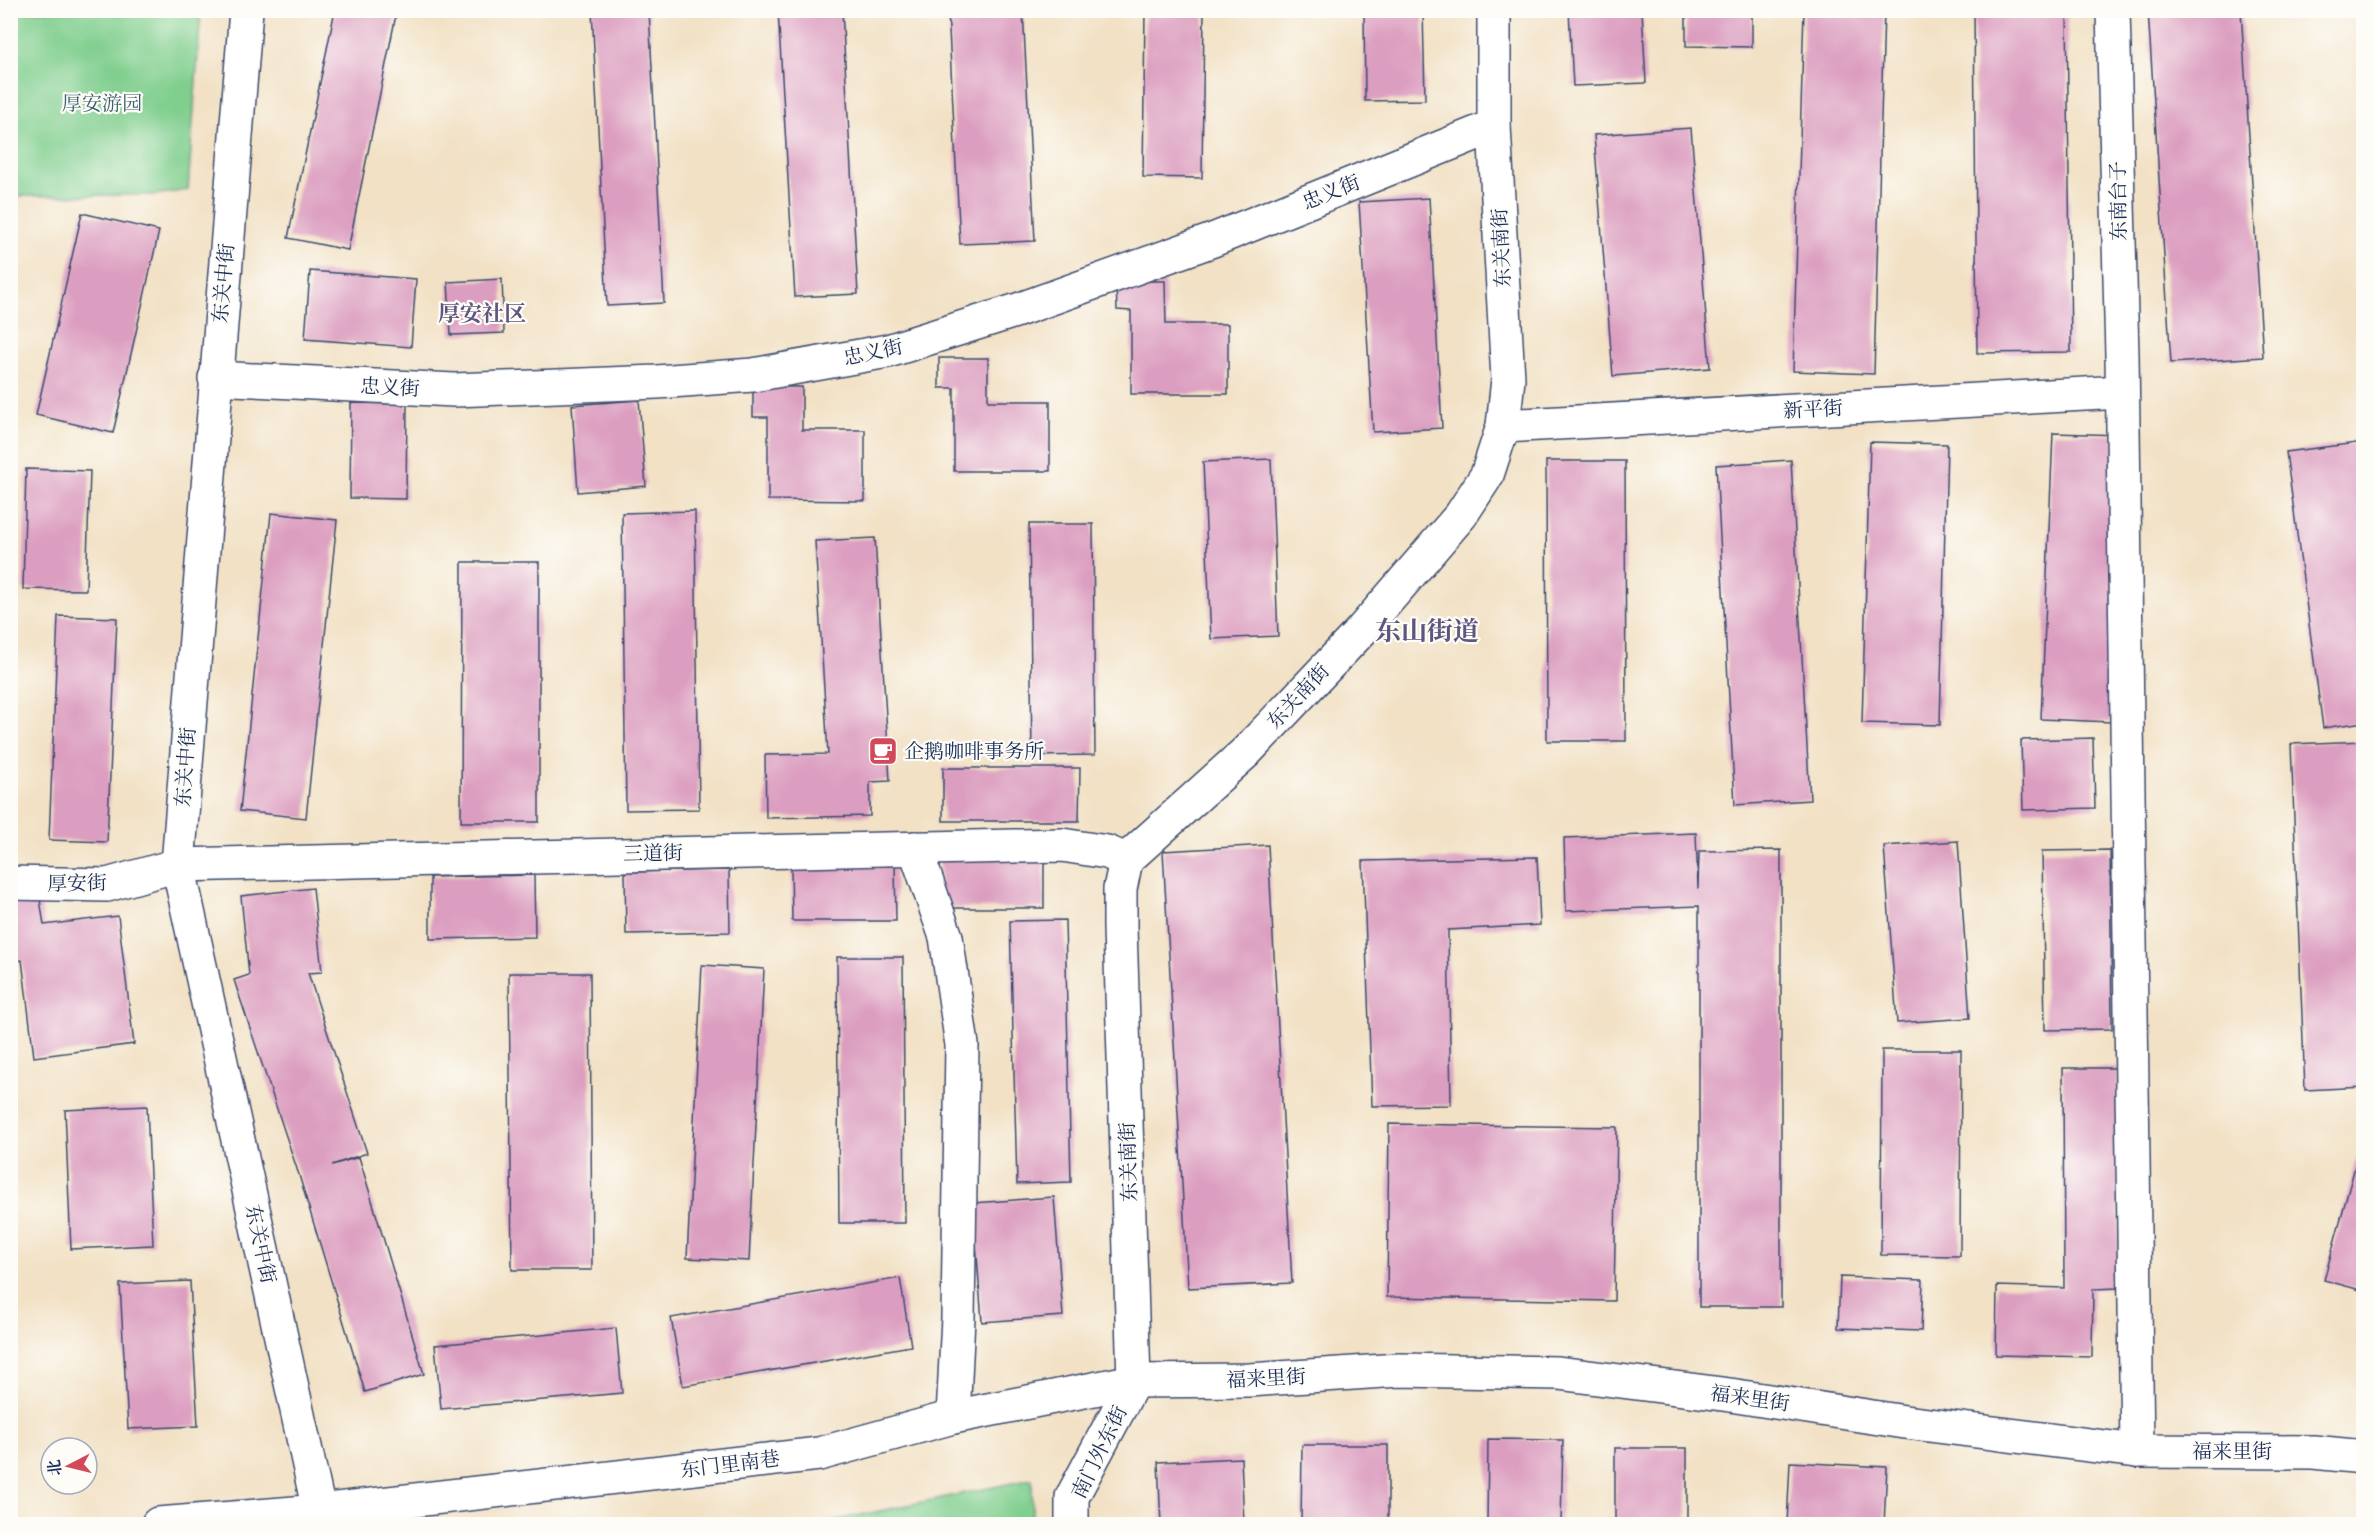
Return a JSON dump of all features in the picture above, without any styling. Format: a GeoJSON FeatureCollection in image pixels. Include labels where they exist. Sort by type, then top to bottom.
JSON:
{"type":"FeatureCollection","features":[{"type":"Feature","properties":{"kind":"street","name":"东关中街"},"geometry":{"type":"LineString","coordinates":[[246,10],[178,865],[319,1511]]}},
{"type":"Feature","properties":{"kind":"street","name":"东关南街"},"geometry":{"type":"LineString","coordinates":[[1134,1381],[1120,927],[1120,890],[1126,860],[1246,752],[1428,556],[1461,515],[1487,475],[1503,426],[1508,379],[1494,126],[1494,10]]}},
{"type":"Feature","properties":{"kind":"street","name":"东南台子"},"geometry":{"type":"LineString","coordinates":[[2113,10],[2122,392],[2137,1451]]}},
{"type":"Feature","properties":{"kind":"street","name":"忠义街"},"geometry":{"type":"LineString","coordinates":[[215,378],[454,390],[657,382],[753,375],[888,351],[1015,311],[1213,240],[1494,126]]}},
{"type":"Feature","properties":{"kind":"street","name":"新平街"},"geometry":{"type":"LineString","coordinates":[[1503,426],[2122,392]]}},
{"type":"Feature","properties":{"kind":"street","name":"三道街"},"geometry":{"type":"LineString","coordinates":[[178,865],[1062,845],[1107,852],[1126,860]]}},
{"type":"Feature","properties":{"kind":"street"},"geometry":{"type":"LineString","coordinates":[[915,848],[946,937],[962,1045],[958,1317],[953,1417]]}},
{"type":"Feature","properties":{"kind":"street","name":"厚安街"},"geometry":{"type":"LineString","coordinates":[[10,883],[107,885],[178,865]]}},
{"type":"Feature","properties":{"kind":"street","name":"福来里街"},"geometry":{"type":"LineString","coordinates":[[1134,1381],[1249,1380],[1399,1370],[1558,1373],[1730,1395],[1905,1422],[2137,1451],[2313,1452],[2364,1457]]}},
{"type":"Feature","properties":{"kind":"street","name":"东门里南巷"},"geometry":{"type":"LineString","coordinates":[[158,1524],[319,1511],[819,1454],[953,1417],[1134,1381]]}},
{"type":"Feature","properties":{"kind":"street","name":"南门外东街"},"geometry":{"type":"LineString","coordinates":[[1072,1524],[1072,1497],[1134,1381]]}},
{"type":"Feature","properties":{"kind":"green space","name":"厚安游园"},"geometry":{"type":"Polygon","coordinates":[[[10,11],[201,11],[188,190],[154,195],[11,196],[10,11]]]}},
{"type":"Feature","properties":{"kind":"green space"},"geometry":{"type":"Polygon","coordinates":[[[1032,1479],[1032,1524],[818,1524],[1032,1479]]]}},
{"type":"Feature","properties":{"kind":"building"},"geometry":{"type":"Polygon","coordinates":[[[335,10],[397,10],[348,250],[288,238],[335,10]]]}},
{"type":"Feature","properties":{"kind":"building"},"geometry":{"type":"Polygon","coordinates":[[[592,10],[649,10],[664,303],[607,306],[592,10]]]}},
{"type":"Feature","properties":{"kind":"building"},"geometry":{"type":"Polygon","coordinates":[[[778,10],[842,10],[858,294],[795,297],[778,10]]]}},
{"type":"Feature","properties":{"kind":"building"},"geometry":{"type":"Polygon","coordinates":[[[948,10],[1023,10],[1035,241],[960,244],[948,10]]]}},
{"type":"Feature","properties":{"kind":"building"},"geometry":{"type":"Polygon","coordinates":[[[1145,10],[1204,10],[1202,178],[1143,177],[1145,10]]]}},
{"type":"Feature","properties":{"kind":"building"},"geometry":{"type":"Polygon","coordinates":[[[1364,10],[1423,10],[1425,100],[1365,101],[1364,10]]]}},
{"type":"Feature","properties":{"kind":"building"},"geometry":{"type":"Polygon","coordinates":[[[1569,10],[1642,10],[1646,83],[1573,86],[1569,10]]]}},
{"type":"Feature","properties":{"kind":"building"},"geometry":{"type":"Polygon","coordinates":[[[1686,10],[1752,10],[1752,47],[1686,46],[1686,10]]]}},
{"type":"Feature","properties":{"kind":"building"},"geometry":{"type":"Polygon","coordinates":[[[1804,10],[1884,10],[1874,374],[1793,371],[1804,10]]]}},
{"type":"Feature","properties":{"kind":"building"},"geometry":{"type":"Polygon","coordinates":[[[1974,10],[2067,10],[2071,352],[1977,353],[1974,10]]]}},
{"type":"Feature","properties":{"kind":"building"},"geometry":{"type":"Polygon","coordinates":[[[2148,10],[2241,10],[2263,357],[2171,363],[2148,10]]]}},
{"type":"Feature","properties":{"kind":"building"},"geometry":{"type":"Polygon","coordinates":[[[1691,128],[1710,368],[1613,376],[1594,135],[1691,128]]]}},
{"type":"Feature","properties":{"kind":"building"},"geometry":{"type":"Polygon","coordinates":[[[1429,198],[1442,428],[1373,432],[1359,202],[1429,198]]]}},
{"type":"Feature","properties":{"kind":"building"},"geometry":{"type":"Polygon","coordinates":[[[82,213],[159,231],[113,433],[36,415],[82,213]]]}},
{"type":"Feature","properties":{"kind":"building"},"geometry":{"type":"Polygon","coordinates":[[[310,271],[416,279],[411,347],[305,339],[310,271]]]}},
{"type":"Feature","properties":{"kind":"building"},"geometry":{"type":"Polygon","coordinates":[[[502,279],[504,333],[451,335],[448,282],[502,279]]]}},
{"type":"Feature","properties":{"kind":"building"},"geometry":{"type":"Polygon","coordinates":[[[1116,281],[1165,281],[1166,324],[1228,324],[1228,394],[1131,394],[1131,311],[1117,310],[1116,281]]]}},
{"type":"Feature","properties":{"kind":"building"},"geometry":{"type":"Polygon","coordinates":[[[939,358],[988,358],[988,401],[1050,401],[1050,471],[954,471],[954,388],[939,388],[939,358]]]}},
{"type":"Feature","properties":{"kind":"building"},"geometry":{"type":"Polygon","coordinates":[[[753,387],[802,387],[802,430],[865,430],[865,501],[768,500],[768,417],[753,417],[753,387]]]}},
{"type":"Feature","properties":{"kind":"building"},"geometry":{"type":"Polygon","coordinates":[[[639,400],[646,486],[578,492],[572,405],[639,400]]]}},
{"type":"Feature","properties":{"kind":"building"},"geometry":{"type":"Polygon","coordinates":[[[351,403],[407,404],[406,499],[350,498],[351,403]]]}},
{"type":"Feature","properties":{"kind":"building"},"geometry":{"type":"Polygon","coordinates":[[[2053,433],[2122,435],[2111,722],[2041,719],[2053,433]]]}},
{"type":"Feature","properties":{"kind":"building"},"geometry":{"type":"Polygon","coordinates":[[[1870,442],[1947,444],[1940,725],[1862,723],[1870,442]]]}},
{"type":"Feature","properties":{"kind":"building"},"geometry":{"type":"Polygon","coordinates":[[[2364,442],[2364,722],[2323,728],[2286,452],[2364,442]]]}},
{"type":"Feature","properties":{"kind":"building"},"geometry":{"type":"Polygon","coordinates":[[[1271,459],[1278,636],[1211,639],[1203,462],[1271,459]]]}},
{"type":"Feature","properties":{"kind":"building"},"geometry":{"type":"Polygon","coordinates":[[[1791,460],[1810,800],[1735,805],[1716,465],[1791,460]]]}},
{"type":"Feature","properties":{"kind":"building"},"geometry":{"type":"Polygon","coordinates":[[[1546,461],[1625,461],[1626,741],[1547,741],[1546,461]]]}},
{"type":"Feature","properties":{"kind":"building"},"geometry":{"type":"Polygon","coordinates":[[[26,469],[90,471],[86,590],[23,589],[26,469]]]}},
{"type":"Feature","properties":{"kind":"building"},"geometry":{"type":"Polygon","coordinates":[[[695,511],[699,809],[626,810],[622,513],[695,511]]]}},
{"type":"Feature","properties":{"kind":"building"},"geometry":{"type":"Polygon","coordinates":[[[271,513],[337,520],[306,818],[240,811],[271,513]]]}},
{"type":"Feature","properties":{"kind":"building"},"geometry":{"type":"Polygon","coordinates":[[[1029,524],[1093,524],[1095,755],[1032,756],[1029,524]]]}},
{"type":"Feature","properties":{"kind":"building"},"geometry":{"type":"Polygon","coordinates":[[[875,538],[890,781],[870,782],[870,816],[766,818],[765,755],[828,754],[815,541],[875,538]]]}},
{"type":"Feature","properties":{"kind":"building"},"geometry":{"type":"Polygon","coordinates":[[[462,562],[539,562],[539,822],[461,822],[462,562]]]}},
{"type":"Feature","properties":{"kind":"building"},"geometry":{"type":"Polygon","coordinates":[[[58,616],[117,618],[107,842],[49,840],[58,616]]]}},
{"type":"Feature","properties":{"kind":"building"},"geometry":{"type":"Polygon","coordinates":[[[2093,738],[2095,808],[2023,810],[2021,740],[2093,738]]]}},
{"type":"Feature","properties":{"kind":"building"},"geometry":{"type":"Polygon","coordinates":[[[2364,741],[2364,1087],[2305,1090],[2291,744],[2364,741]]]}},
{"type":"Feature","properties":{"kind":"building"},"geometry":{"type":"Polygon","coordinates":[[[943,768],[1080,768],[1079,821],[943,821],[943,768]]]}},
{"type":"Feature","properties":{"kind":"building"},"geometry":{"type":"Polygon","coordinates":[[[1696,833],[1698,889],[1699,851],[1781,850],[1781,1307],[1699,1307],[1699,906],[1566,911],[1564,838],[1696,833]]]}},
{"type":"Feature","properties":{"kind":"building"},"geometry":{"type":"Polygon","coordinates":[[[1958,841],[1970,1018],[1897,1023],[1884,846],[1958,841]]]}},
{"type":"Feature","properties":{"kind":"building"},"geometry":{"type":"Polygon","coordinates":[[[1268,845],[1292,1283],[1188,1288],[1163,851],[1268,845]]]}},
{"type":"Feature","properties":{"kind":"building"},"geometry":{"type":"Polygon","coordinates":[[[2110,850],[2112,1029],[2045,1030],[2042,851],[2110,850]]]}},
{"type":"Feature","properties":{"kind":"building"},"geometry":{"type":"Polygon","coordinates":[[[1537,857],[1540,925],[1448,930],[1451,1105],[1372,1106],[1363,861],[1537,857]]]}},
{"type":"Feature","properties":{"kind":"building"},"geometry":{"type":"Polygon","coordinates":[[[940,858],[1044,858],[1044,908],[940,908],[940,858]]]}},
{"type":"Feature","properties":{"kind":"building"},"geometry":{"type":"Polygon","coordinates":[[[895,866],[896,921],[792,921],[791,867],[895,866]]]}},
{"type":"Feature","properties":{"kind":"building"},"geometry":{"type":"Polygon","coordinates":[[[729,870],[730,932],[626,934],[625,872],[729,870]]]}},
{"type":"Feature","properties":{"kind":"building"},"geometry":{"type":"Polygon","coordinates":[[[534,875],[535,937],[430,939],[430,877],[534,875]]]}},
{"type":"Feature","properties":{"kind":"building"},"geometry":{"type":"Polygon","coordinates":[[[313,888],[322,972],[308,973],[367,1153],[332,1165],[359,1157],[424,1374],[365,1392],[299,1175],[234,980],[249,975],[241,896],[313,888]]]}},
{"type":"Feature","properties":{"kind":"building"},"geometry":{"type":"Polygon","coordinates":[[[39,893],[44,925],[118,916],[134,1044],[34,1057],[22,960],[10,962],[10,898],[39,893]]]}},
{"type":"Feature","properties":{"kind":"building"},"geometry":{"type":"Polygon","coordinates":[[[1065,920],[1071,1182],[1017,1184],[1010,921],[1065,920]]]}},
{"type":"Feature","properties":{"kind":"building"},"geometry":{"type":"Polygon","coordinates":[[[837,957],[903,957],[905,1223],[839,1223],[837,957]]]}},
{"type":"Feature","properties":{"kind":"building"},"geometry":{"type":"Polygon","coordinates":[[[702,965],[764,969],[749,1261],[687,1258],[702,965]]]}},
{"type":"Feature","properties":{"kind":"building"},"geometry":{"type":"Polygon","coordinates":[[[509,973],[590,973],[592,1270],[512,1270],[509,973]]]}},
{"type":"Feature","properties":{"kind":"building"},"geometry":{"type":"Polygon","coordinates":[[[1882,1050],[1961,1050],[1960,1256],[1881,1255],[1882,1050]]]}},
{"type":"Feature","properties":{"kind":"building"},"geometry":{"type":"Polygon","coordinates":[[[2063,1068],[2118,1068],[2119,1288],[2093,1289],[2092,1357],[1996,1355],[1997,1286],[2064,1288],[2063,1068]]]}},
{"type":"Feature","properties":{"kind":"building"},"geometry":{"type":"Polygon","coordinates":[[[147,1106],[153,1245],[71,1249],[65,1110],[147,1106]]]}},
{"type":"Feature","properties":{"kind":"building"},"geometry":{"type":"Polygon","coordinates":[[[1389,1124],[1617,1127],[1614,1301],[1387,1297],[1389,1124]]]}},
{"type":"Feature","properties":{"kind":"building"},"geometry":{"type":"Polygon","coordinates":[[[2364,1137],[2364,1291],[2324,1280],[2364,1137]]]}},
{"type":"Feature","properties":{"kind":"building"},"geometry":{"type":"Polygon","coordinates":[[[1054,1197],[1063,1316],[982,1322],[973,1203],[1054,1197]]]}},
{"type":"Feature","properties":{"kind":"building"},"geometry":{"type":"Polygon","coordinates":[[[1840,1277],[1923,1280],[1921,1331],[1838,1328],[1840,1277]]]}},
{"type":"Feature","properties":{"kind":"building"},"geometry":{"type":"Polygon","coordinates":[[[900,1278],[911,1346],[683,1386],[671,1318],[900,1278]]]}},
{"type":"Feature","properties":{"kind":"building"},"geometry":{"type":"Polygon","coordinates":[[[190,1281],[198,1426],[128,1429],[120,1284],[190,1281]]]}},
{"type":"Feature","properties":{"kind":"building"},"geometry":{"type":"Polygon","coordinates":[[[616,1328],[622,1393],[441,1409],[435,1345],[616,1328]]]}},
{"type":"Feature","properties":{"kind":"building"},"geometry":{"type":"Polygon","coordinates":[[[1488,1439],[1563,1440],[1561,1524],[1487,1524],[1488,1439]]]}},
{"type":"Feature","properties":{"kind":"building"},"geometry":{"type":"Polygon","coordinates":[[[1302,1445],[1388,1445],[1388,1524],[1301,1524],[1302,1445]]]}},
{"type":"Feature","properties":{"kind":"building"},"geometry":{"type":"Polygon","coordinates":[[[1615,1448],[1687,1448],[1687,1524],[1615,1524],[1615,1448]]]}},
{"type":"Feature","properties":{"kind":"building"},"geometry":{"type":"Polygon","coordinates":[[[1241,1458],[1244,1524],[1161,1524],[1158,1462],[1241,1458]]]}},
{"type":"Feature","properties":{"kind":"building"},"geometry":{"type":"Polygon","coordinates":[[[1790,1462],[1887,1467],[1884,1524],[1787,1524],[1790,1462]]]}},
{"type":"Feature","properties":{"kind":"building"},"geometry":{"type":"Polygon","coordinates":[[[1986,1522],[2047,1522],[2047,1524],[1986,1524],[1986,1522]]]}},
{"type":"Feature","properties":{"kind":"place","name":"企鹅咖啡事务所"},"geometry":{"type":"Point","coordinates":[883,751]}},
{"type":"Feature","properties":{"kind":"district","name":"厚安社区"},"geometry":{"type":"Point","coordinates":[482,313]}},
{"type":"Feature","properties":{"kind":"district","name":"东山街道"},"geometry":{"type":"Point","coordinates":[1427,631]}}]}
